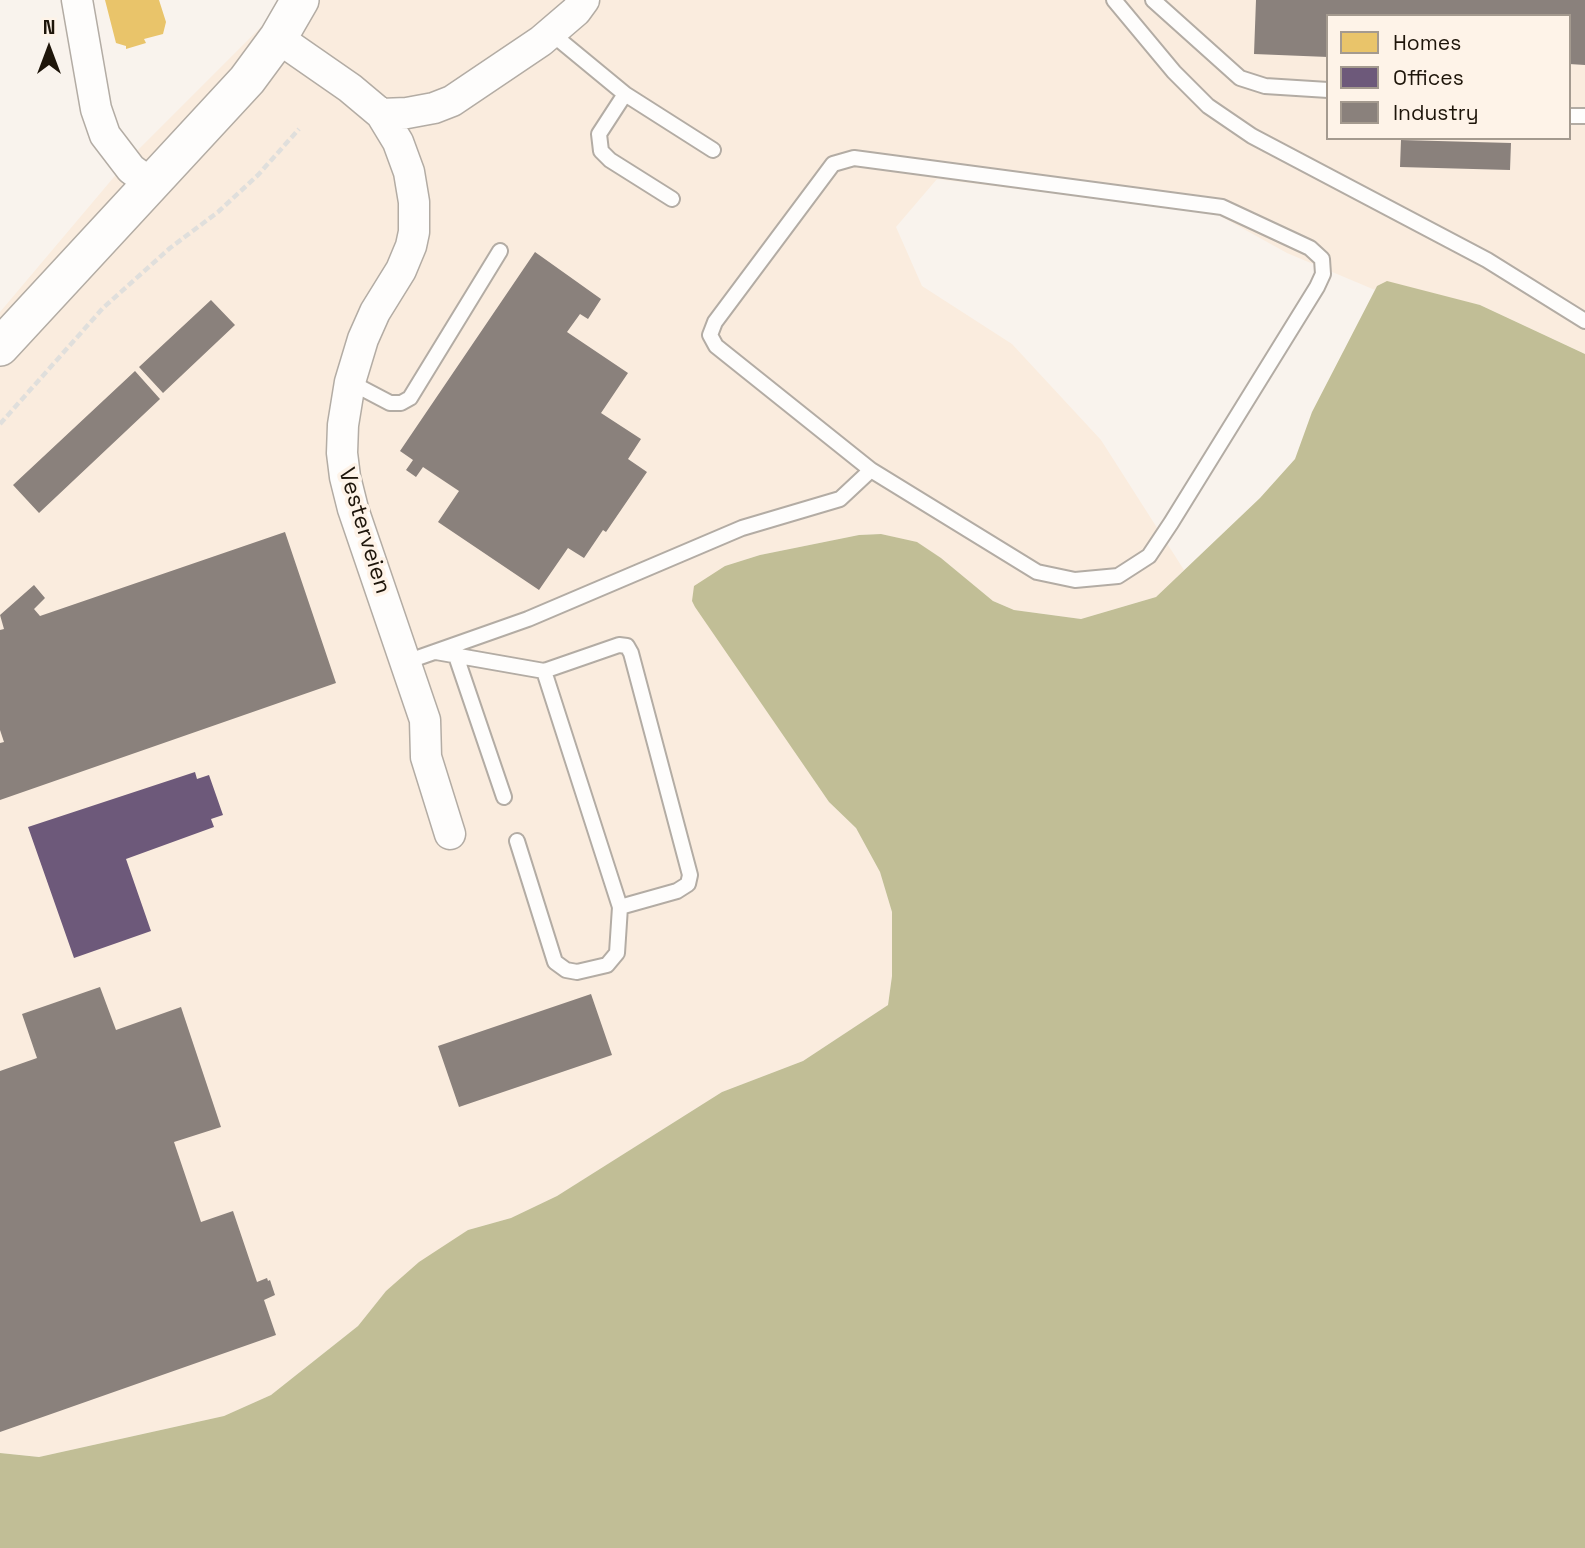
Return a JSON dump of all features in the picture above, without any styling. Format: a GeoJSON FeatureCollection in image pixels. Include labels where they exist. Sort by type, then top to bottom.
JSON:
{"type":"FeatureCollection","features":[{"type":"Feature","properties":{"kind":"street"},"geometry":{"type":"LineString","coordinates":[[77,0],[96,109],[106,135],[131,169],[150,183]]}},
{"type":"Feature","properties":{"kind":"street"},"geometry":{"type":"LineString","coordinates":[[0,347],[247,80],[278,38],[300,0]]}},
{"type":"Feature","properties":{"kind":"street"},"geometry":{"type":"LineString","coordinates":[[381,114],[407,113],[434,108],[452,101],[551,33],[576,11],[584,0]]}},
{"type":"Feature","properties":{"kind":"street","name":"Vesterveien"},"geometry":{"type":"LineString","coordinates":[[278,38],[350,88],[381,114],[398,142],[408,172],[414,202],[411,246],[401,270],[375,312],[363,339],[350,382],[343,425],[342,453],[353,509],[425,720],[426,757],[450,834]]}},
{"type":"Feature","properties":{"kind":"lane"},"geometry":{"type":"LineString","coordinates":[[1115,0],[1174,72],[1208,106],[1252,136],[1487,260],[1585,321]]}},
{"type":"Feature","properties":{"kind":"lane"},"geometry":{"type":"LineString","coordinates":[[1153,0],[1240,78],[1265,86],[1326,90]]}},
{"type":"Feature","properties":{"kind":"lane"},"geometry":{"type":"LineString","coordinates":[[551,33],[625,94],[713,150]]}},
{"type":"Feature","properties":{"kind":"lane"},"geometry":{"type":"LineString","coordinates":[[625,94],[599,134],[601,151],[610,160],[672,199]]}},
{"type":"Feature","properties":{"kind":"lane"},"geometry":{"type":"LineString","coordinates":[[853,158],[1222,207],[1310,248],[1322,259],[1323,274],[1317,287],[1171,523],[1149,556],[1118,576],[1075,580],[1037,572],[871,470],[716,346],[710,335],[715,322],[833,164],[853,158]]}},
{"type":"Feature","properties":{"kind":"lane"},"geometry":{"type":"LineString","coordinates":[[350,382],[390,403],[401,403],[410,398],[499,251]]}},
{"type":"Feature","properties":{"kind":"lane"},"geometry":{"type":"LineString","coordinates":[[406,662],[528,619],[742,528],[840,499],[871,470]]}},
{"type":"Feature","properties":{"kind":"lane"},"geometry":{"type":"LineString","coordinates":[[434,652],[544,671],[619,645],[627,646],[690,875],[688,884],[677,891],[620,907]]}},
{"type":"Feature","properties":{"kind":"lane"},"geometry":{"type":"LineString","coordinates":[[456,656],[504,797]]}},
{"type":"Feature","properties":{"kind":"lane"},"geometry":{"type":"LineString","coordinates":[[517,841],[555,962],[566,970],[577,972],[607,965],[617,953],[620,907],[544,671]]}},
{"type":"Feature","properties":{"kind":"path"},"geometry":{"type":"LineString","coordinates":[[0,424],[103,309],[170,248],[218,212],[258,175],[299,130]]}},
{"type":"Feature","properties":{"kind":"shaded area"},"geometry":{"type":"Polygon","coordinates":[[[281,0],[1585,0],[1585,354],[1480,305],[1377,286],[1375,290],[1287,253],[1204,207],[937,179],[896,227],[922,286],[1012,344],[1101,440],[1184,570],[1156,597],[1081,619],[1014,610],[993,601],[941,558],[917,543],[881,534],[859,535],[760,555],[725,566],[692,601],[829,802],[856,828],[880,872],[892,912],[892,976],[888,1005],[803,1061],[722,1092],[557,1196],[511,1218],[468,1230],[386,1291],[358,1326],[271,1395],[224,1416],[39,1457],[0,1453],[0,312],[130,158],[279,9],[281,0]]]}},
{"type":"Feature","properties":{"kind":"shaded area"},"geometry":{"type":"Polygon","coordinates":[[[1387,281],[1480,305],[1585,354],[1585,1548],[0,1548],[0,1453],[39,1457],[224,1416],[271,1395],[358,1326],[386,1291],[419,1262],[468,1230],[511,1218],[557,1196],[722,1092],[803,1061],[888,1005],[892,976],[892,912],[880,872],[856,828],[829,802],[695,607],[692,601],[694,586],[725,566],[760,555],[859,535],[881,534],[917,542],[993,601],[1014,610],[1081,619],[1156,597],[1260,498],[1295,459],[1312,412],[1377,286],[1387,281]]]}},
{"type":"Feature","properties":{"kind":"building: Homes"},"geometry":{"type":"Polygon","coordinates":[[[105,0],[159,0],[166,22],[163,34],[144,39],[146,43],[126,49],[126,46],[116,43],[105,0]]]}},
{"type":"Feature","properties":{"kind":"building: Offices"},"geometry":{"type":"Polygon","coordinates":[[[195,772],[197,779],[209,775],[223,815],[211,819],[214,827],[126,859],[151,931],[74,958],[28,827],[195,772]]]}},
{"type":"Feature","properties":{"kind":"building: Industry"},"geometry":{"type":"Polygon","coordinates":[[[1256,0],[1585,0],[1585,65],[1571,64],[1571,14],[1326,14],[1326,57],[1254,54],[1256,0]]]}},
{"type":"Feature","properties":{"kind":"building: Industry"},"geometry":{"type":"Polygon","coordinates":[[[1401,140],[1511,143],[1510,170],[1400,167],[1401,140]]]}},
{"type":"Feature","properties":{"kind":"building: Industry"},"geometry":{"type":"Polygon","coordinates":[[[535,252],[601,299],[588,319],[580,314],[567,332],[628,373],[601,413],[641,439],[628,459],[647,472],[606,532],[603,530],[584,558],[568,548],[539,590],[438,522],[459,491],[423,467],[416,477],[406,470],[413,460],[400,451],[535,252]]]}},
{"type":"Feature","properties":{"kind":"building: Industry"},"geometry":{"type":"Polygon","coordinates":[[[211,300],[235,325],[163,393],[139,367],[211,300]]]}},
{"type":"Feature","properties":{"kind":"building: Industry"},"geometry":{"type":"Polygon","coordinates":[[[135,371],[160,399],[39,513],[13,485],[135,371]]]}},
{"type":"Feature","properties":{"kind":"building: Industry"},"geometry":{"type":"Polygon","coordinates":[[[285,532],[336,683],[0,800],[0,743],[4,742],[0,730],[0,630],[4,629],[0,615],[34,585],[45,598],[34,609],[40,616],[285,532]]]}},
{"type":"Feature","properties":{"kind":"building: Industry"},"geometry":{"type":"Polygon","coordinates":[[[100,987],[116,1030],[181,1007],[221,1127],[174,1142],[201,1222],[233,1211],[257,1282],[267,1278],[270,1280],[275,1295],[264,1300],[276,1335],[0,1432],[0,1071],[37,1058],[22,1014],[100,987]]]}},
{"type":"Feature","properties":{"kind":"building: Industry"},"geometry":{"type":"Polygon","coordinates":[[[591,994],[612,1055],[459,1107],[438,1046],[591,994]]]}}]}
